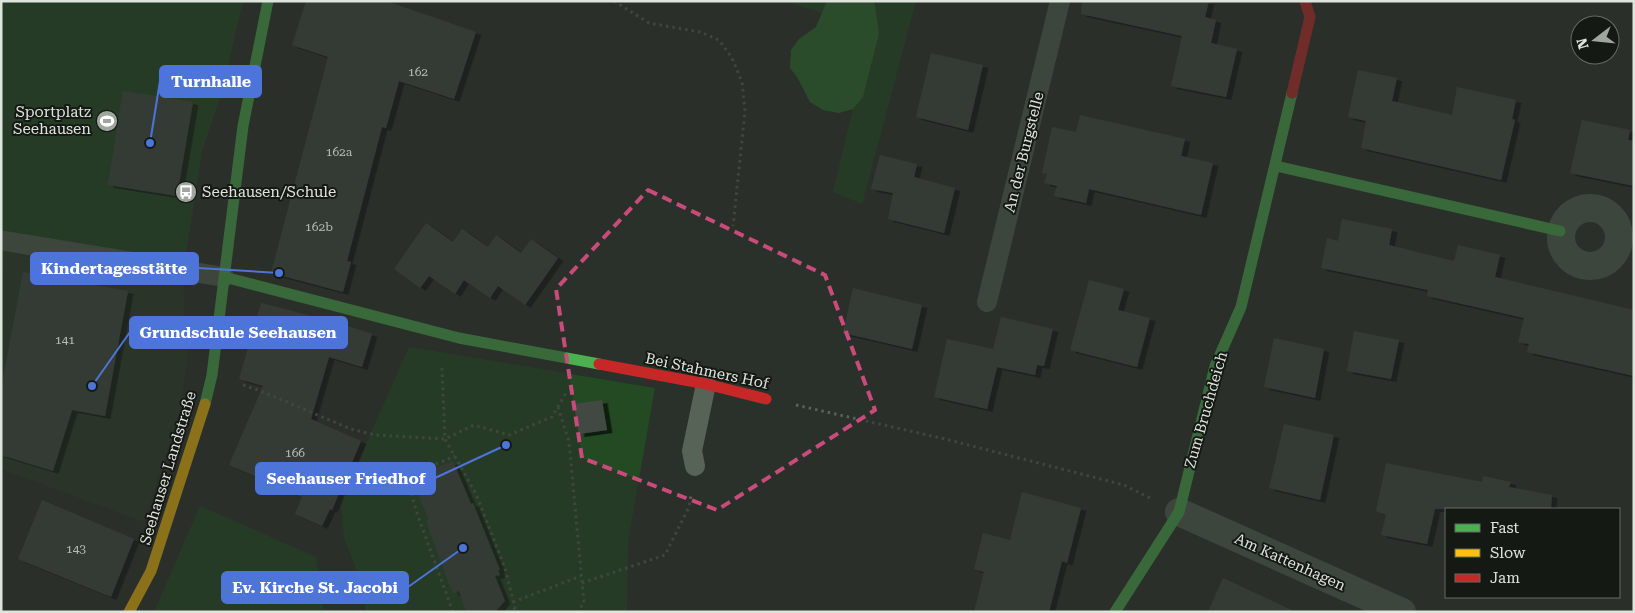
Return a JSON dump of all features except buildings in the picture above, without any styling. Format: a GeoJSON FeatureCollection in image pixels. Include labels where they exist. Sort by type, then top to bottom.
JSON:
{"type":"FeatureCollection","features":[{"type":"Feature","properties":{"kind":"street","name":"Seehauser Landstraße"},"geometry":{"type":"LineString","coordinates":[[129,612],[151,571],[202,418],[212,375],[243,126],[268,1]]}},
{"type":"Feature","properties":{"kind":"street","name":"Zum Bruchdeich"},"geometry":{"type":"LineString","coordinates":[[1115,612],[1179,512],[1215,366],[1241,307],[1276,166],[1310,17],[1305,1]]}},
{"type":"Feature","properties":{"kind":"street"},"geometry":{"type":"LineString","coordinates":[[1276,166],[1560,231]]}},
{"type":"Feature","properties":{"kind":"street","name":"Bei Stahmers Hof"},"geometry":{"type":"LineString","coordinates":[[224,277],[443,334],[706,384],[766,399]]}},
{"type":"Feature","properties":{"kind":"street","name":"Am Kattenhagen"},"geometry":{"type":"LineString","coordinates":[[1179,512],[1402,612]]}},
{"type":"Feature","properties":{"kind":"lane","name":"An der Burgstelle"},"geometry":{"type":"LineString","coordinates":[[987,302],[1060,1]]}},
{"type":"Feature","properties":{"kind":"lane"},"geometry":{"type":"LineString","coordinates":[[5,241],[224,277]]}},
{"type":"Feature","properties":{"kind":"lane"},"geometry":{"type":"LineString","coordinates":[[695,466],[692,451],[706,384]]}},
{"type":"Feature","properties":{"kind":"path"},"geometry":{"type":"LineString","coordinates":[[614,1],[649,23],[700,32],[719,40],[732,58],[742,82],[745,111],[733,226]]}},
{"type":"Feature","properties":{"kind":"path"},"geometry":{"type":"LineString","coordinates":[[443,334],[442,361],[445,439],[476,494],[505,568],[516,610],[507,612]]}},
{"type":"Feature","properties":{"kind":"path"},"geometry":{"type":"LineString","coordinates":[[212,375],[258,390],[351,429],[375,436],[445,439],[474,425],[509,435],[552,417],[585,362]]}},
{"type":"Feature","properties":{"kind":"path","name":"Bei Stahmers Hof"},"geometry":{"type":"LineString","coordinates":[[766,399],[945,439],[1124,485],[1179,512]]}},
{"type":"Feature","properties":{"kind":"path"},"geometry":{"type":"LineString","coordinates":[[558,406],[569,442],[584,603],[577,612]]}},
{"type":"Feature","properties":{"kind":"path"},"geometry":{"type":"LineString","coordinates":[[453,612],[406,478],[455,456]]}},
{"type":"Feature","properties":{"kind":"path"},"geometry":{"type":"LineString","coordinates":[[582,583],[666,555],[689,507],[695,466]]}},
{"type":"Feature","properties":{"kind":"path"},"geometry":{"type":"LineString","coordinates":[[513,602],[581,576]]}},
{"type":"Feature","properties":{"kind":"highlighted area"},"geometry":{"type":"Polygon","coordinates":[[[648,190],[825,275],[875,410],[717,510],[582,458],[556,289],[648,190]]]}},
{"type":"Feature","properties":{"kind":"shaded area","name":"Sportplatz Seehausen"},"geometry":{"type":"Polygon","coordinates":[[[1,1],[243,1],[222,91],[202,151],[183,274],[7,243],[1,281],[1,1]]]}},
{"type":"Feature","properties":{"kind":"shaded area"},"geometry":{"type":"Polygon","coordinates":[[[784,1],[827,1],[823,13],[784,1]]]}},
{"type":"Feature","properties":{"kind":"shaded area"},"geometry":{"type":"Polygon","coordinates":[[[827,1],[873,1],[879,34],[863,97],[853,109],[839,113],[823,110],[810,102],[790,68],[791,50],[799,39],[816,27],[827,1]]]}},
{"type":"Feature","properties":{"kind":"shaded area"},"geometry":{"type":"Polygon","coordinates":[[[873,1],[916,1],[862,204],[833,192],[853,109],[863,97],[879,34],[873,1]]]}},
{"type":"Feature","properties":{"kind":"shaded area"},"geometry":{"type":"Polygon","coordinates":[[[7,242],[183,274],[187,362],[180,411],[144,522],[1,469],[1,281],[7,242]]]}},
{"type":"Feature","properties":{"kind":"shaded area"},"geometry":{"type":"Polygon","coordinates":[[[409,347],[655,388],[628,542],[627,612],[366,612],[358,574],[344,537],[341,501],[409,347]]]}},
{"type":"Feature","properties":{"kind":"shaded area"},"geometry":{"type":"Polygon","coordinates":[[[200,506],[316,557],[324,612],[154,612],[200,506]]]}},
{"type":"Feature","properties":{"kind":"traffic: fast"},"geometry":{"type":"LineString","coordinates":[[205,404],[212,375],[243,126],[268,1]]}},
{"type":"Feature","properties":{"kind":"traffic: fast"},"geometry":{"type":"LineString","coordinates":[[1115,612],[1179,512],[1215,366],[1241,307],[1292,93]]}},
{"type":"Feature","properties":{"kind":"traffic: fast"},"geometry":{"type":"LineString","coordinates":[[1276,166],[1560,231]]}},
{"type":"Feature","properties":{"kind":"traffic: fast"},"geometry":{"type":"LineString","coordinates":[[224,277],[459,338],[599,364]]}},
{"type":"Feature","properties":{"kind":"traffic: slow"},"geometry":{"type":"LineString","coordinates":[[129,612],[151,571],[205,404]]}},
{"type":"Feature","properties":{"kind":"traffic: jam"},"geometry":{"type":"LineString","coordinates":[[1292,93],[1310,17],[1305,1]]}},
{"type":"Feature","properties":{"kind":"traffic: jam"},"geometry":{"type":"LineString","coordinates":[[599,364],[706,384],[766,399]]}},
{"type":"Feature","properties":{"kind":"place","name":"Sportplatz Seehausen"},"geometry":{"type":"Point","coordinates":[107,121]}},
{"type":"Feature","properties":{"kind":"place","name":"Turnhalle"},"geometry":{"type":"Point","coordinates":[150,143]}},
{"type":"Feature","properties":{"kind":"place","name":"Seehausen/Schule"},"geometry":{"type":"Point","coordinates":[186,192]}},
{"type":"Feature","properties":{"kind":"place","name":"Kindertagesstätte"},"geometry":{"type":"Point","coordinates":[279,273]}},
{"type":"Feature","properties":{"kind":"place","name":"Grundschule Seehausen"},"geometry":{"type":"Point","coordinates":[92,386]}},
{"type":"Feature","properties":{"kind":"place","name":"Seehauser Friedhof"},"geometry":{"type":"Point","coordinates":[506,445]}},
{"type":"Feature","properties":{"kind":"place","name":"Ev. Kirche St. Jacobi"},"geometry":{"type":"Point","coordinates":[463,548]}}]}
